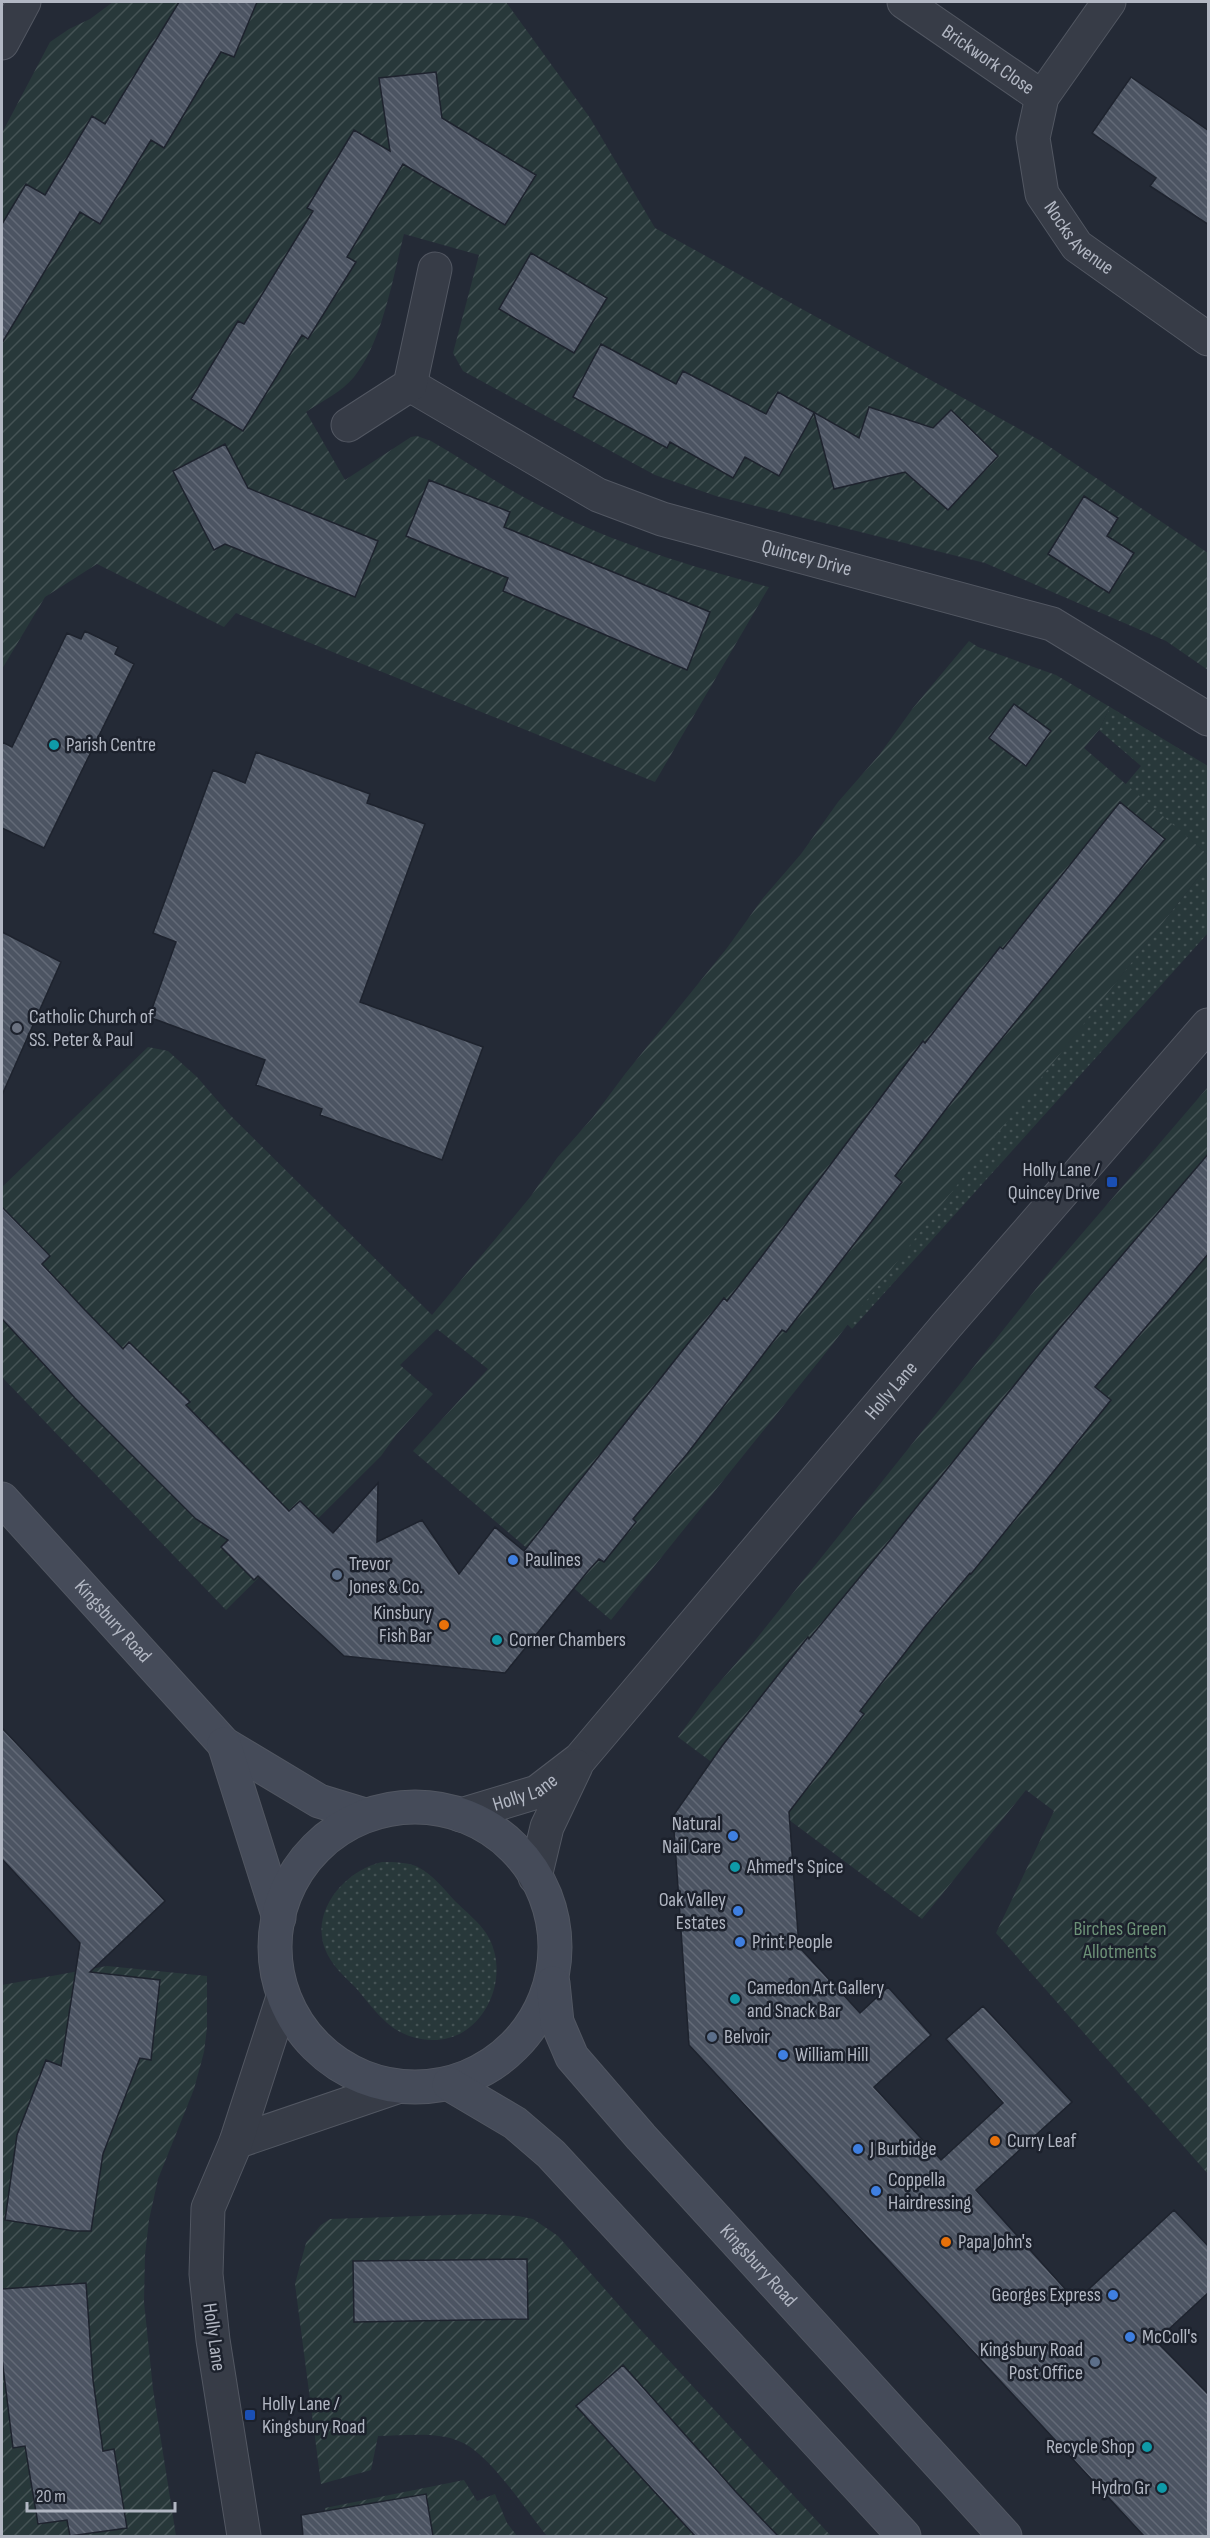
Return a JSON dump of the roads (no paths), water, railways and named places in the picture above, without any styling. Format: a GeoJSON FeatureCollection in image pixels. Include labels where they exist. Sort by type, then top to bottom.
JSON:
{"type":"FeatureCollection","features":[{"type":"Feature","properties":{"kind":"street"},"geometry":{"type":"LineString","coordinates":[[2,43],[24,2]]}},
{"type":"Feature","properties":{"kind":"street","name":"Brickwork Close"},"geometry":{"type":"LineString","coordinates":[[904,2],[1042,97]]}},
{"type":"Feature","properties":{"kind":"street","name":"Nocks Avenue"},"geometry":{"type":"LineString","coordinates":[[1109,2],[1042,97],[1033,138],[1042,194],[1077,246],[1209,339]]}},
{"type":"Feature","properties":{"kind":"street"},"geometry":{"type":"LineString","coordinates":[[348,425],[410,385],[435,268]]}},
{"type":"Feature","properties":{"kind":"street","name":"Quincey Drive"},"geometry":{"type":"LineString","coordinates":[[410,385],[598,495],[662,519],[1052,624],[1209,719]]}},
{"type":"Feature","properties":{"kind":"street","name":"Holly Lane"},"geometry":{"type":"LineString","coordinates":[[461,1815],[537,1792],[580,1759],[946,1326],[1209,1025]]}},
{"type":"Feature","properties":{"kind":"street","name":"Kingsbury Road"},"geometry":{"type":"LineString","coordinates":[[2,1499],[224,1744],[319,1801],[365,1815]]}},
{"type":"Feature","properties":{"kind":"street","name":"Kingsbury Road"},"geometry":{"type":"LineString","coordinates":[[224,1744],[279,1918]]}},
{"type":"Feature","properties":{"kind":"street","name":"Holly Lane"},"geometry":{"type":"LineString","coordinates":[[535,1876],[547,1827],[580,1759]]}},
{"type":"Feature","properties":{"kind":"street"},"geometry":{"type":"LineString","coordinates":[[431,1806],[461,1815],[490,1827],[511,1842],[535,1876],[555,1939],[552,1973],[546,2002],[523,2040],[485,2071],[450,2084],[425,2089],[397,2087],[369,2080],[332,2061],[311,2042],[283,1997],[275,1954],[279,1918],[290,1883],[302,1863],[322,1842],[346,1824],[365,1815],[399,1807],[431,1806]]}},
{"type":"Feature","properties":{"kind":"street","name":"Kingsbury Road"},"geometry":{"type":"LineString","coordinates":[[552,1973],[557,2022],[572,2057],[641,2137],[1005,2536]]}},
{"type":"Feature","properties":{"kind":"street","name":"Holly Lane"},"geometry":{"type":"LineString","coordinates":[[244,2536],[213,2340],[206,2274],[208,2208],[236,2142],[283,1997]]}},
{"type":"Feature","properties":{"kind":"street"},"geometry":{"type":"LineString","coordinates":[[450,2084],[515,2123],[551,2154],[904,2536]]}},
{"type":"Feature","properties":{"kind":"street"},"geometry":{"type":"LineString","coordinates":[[236,2142],[397,2087]]}},
{"type":"Feature","properties":{"kind":"place","name":"Parish Centre"},"geometry":{"type":"Point","coordinates":[54,745]}},
{"type":"Feature","properties":{"kind":"place","name":"Catholic Church of SS. Peter & Paul"},"geometry":{"type":"Point","coordinates":[17,1028]}},
{"type":"Feature","properties":{"kind":"place","name":"Holly Lane / Quincey Drive"},"geometry":{"type":"Point","coordinates":[1112,1182]}},
{"type":"Feature","properties":{"kind":"place","name":"Paulines"},"geometry":{"type":"Point","coordinates":[513,1560]}},
{"type":"Feature","properties":{"kind":"place","name":"Trevor Jones & Co."},"geometry":{"type":"Point","coordinates":[337,1575]}},
{"type":"Feature","properties":{"kind":"place","name":"Kinsbury Fish Bar"},"geometry":{"type":"Point","coordinates":[444,1625]}},
{"type":"Feature","properties":{"kind":"place","name":"Corner Chambers"},"geometry":{"type":"Point","coordinates":[497,1640]}},
{"type":"Feature","properties":{"kind":"place","name":"Natural Nail Care"},"geometry":{"type":"Point","coordinates":[733,1836]}},
{"type":"Feature","properties":{"kind":"place","name":"Ahmed's Spice"},"geometry":{"type":"Point","coordinates":[735,1867]}},
{"type":"Feature","properties":{"kind":"place","name":"Oak Valley Estates"},"geometry":{"type":"Point","coordinates":[738,1911]}},
{"type":"Feature","properties":{"kind":"place","name":"Print People"},"geometry":{"type":"Point","coordinates":[740,1942]}},
{"type":"Feature","properties":{"kind":"place","name":"Camedon Art Gallery and Snack Bar"},"geometry":{"type":"Point","coordinates":[735,1999]}},
{"type":"Feature","properties":{"kind":"place","name":"Belvoir"},"geometry":{"type":"Point","coordinates":[712,2037]}},
{"type":"Feature","properties":{"kind":"place","name":"William Hill"},"geometry":{"type":"Point","coordinates":[783,2055]}},
{"type":"Feature","properties":{"kind":"place","name":"Curry Leaf"},"geometry":{"type":"Point","coordinates":[995,2141]}},
{"type":"Feature","properties":{"kind":"place","name":"J Burbidge"},"geometry":{"type":"Point","coordinates":[858,2149]}},
{"type":"Feature","properties":{"kind":"place","name":"Coppella Hairdressing"},"geometry":{"type":"Point","coordinates":[876,2191]}},
{"type":"Feature","properties":{"kind":"place","name":"Papa John's"},"geometry":{"type":"Point","coordinates":[946,2242]}},
{"type":"Feature","properties":{"kind":"place","name":"Georges Express"},"geometry":{"type":"Point","coordinates":[1113,2295]}},
{"type":"Feature","properties":{"kind":"place","name":"McColl's"},"geometry":{"type":"Point","coordinates":[1130,2337]}},
{"type":"Feature","properties":{"kind":"place","name":"Kingsbury Road Post Office"},"geometry":{"type":"Point","coordinates":[1095,2362]}},
{"type":"Feature","properties":{"kind":"place","name":"Holly Lane / Kingsbury Road"},"geometry":{"type":"Point","coordinates":[250,2415]}},
{"type":"Feature","properties":{"kind":"place","name":"Recycle Shop"},"geometry":{"type":"Point","coordinates":[1147,2447]}},
{"type":"Feature","properties":{"kind":"place","name":"Hydro Gr"},"geometry":{"type":"Point","coordinates":[1162,2488]}},
{"type":"Feature","properties":{"kind":"park label","name":"Birches Green Allotments"},"geometry":{"type":"Point","coordinates":[1120,1940]}}]}
